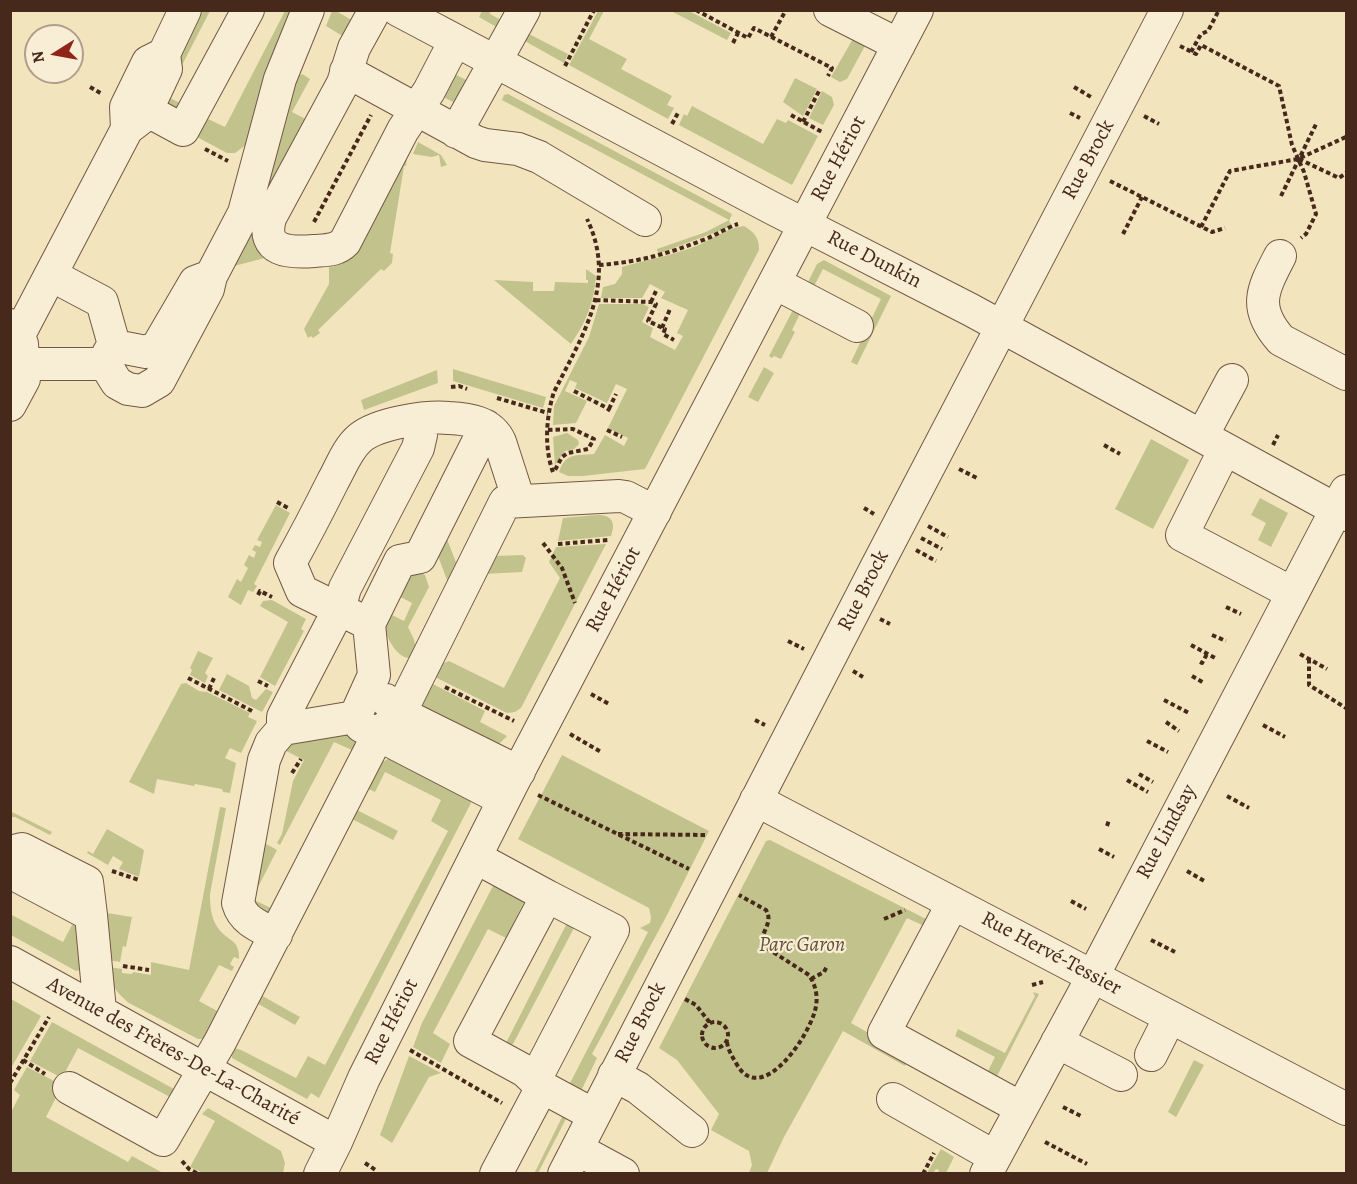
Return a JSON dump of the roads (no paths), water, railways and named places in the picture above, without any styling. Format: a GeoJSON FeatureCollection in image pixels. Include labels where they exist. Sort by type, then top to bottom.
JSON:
{"type":"FeatureCollection","features":[{"type":"Feature","properties":{"kind":"street"},"geometry":{"type":"LineString","coordinates":[[185,10],[164,54],[148,62],[126,107],[136,119],[183,130],[248,10]]}},
{"type":"Feature","properties":{"kind":"street"},"geometry":{"type":"LineString","coordinates":[[51,275],[102,302],[111,356],[110,375],[117,383],[128,389],[142,391],[159,381],[208,290],[211,276],[244,213],[280,79],[308,10]]}},
{"type":"Feature","properties":{"kind":"street"},"geometry":{"type":"LineString","coordinates":[[375,10],[354,48],[341,87],[270,218],[268,235],[277,249],[303,252],[336,249],[340,246],[351,231],[403,129],[429,91],[455,41]]}},
{"type":"Feature","properties":{"kind":"street","name":"Rue Dunkin"},"geometry":{"type":"LineString","coordinates":[[398,10],[1002,327],[1214,443],[1343,505]]}},
{"type":"Feature","properties":{"kind":"street"},"geometry":{"type":"LineString","coordinates":[[464,136],[502,66],[524,10]]}},
{"type":"Feature","properties":{"kind":"street"},"geometry":{"type":"LineString","coordinates":[[830,10],[899,45]]}},
{"type":"Feature","properties":{"kind":"street","name":"Rue Hériot"},"geometry":{"type":"LineString","coordinates":[[320,1173],[364,1078],[504,800],[528,784],[655,512],[917,10]]}},
{"type":"Feature","properties":{"kind":"street","name":"Rue Brock"},"geometry":{"type":"LineString","coordinates":[[570,1161],[1167,10]]}},
{"type":"Feature","properties":{"kind":"street"},"geometry":{"type":"LineString","coordinates":[[346,71],[416,111],[485,146],[518,149],[539,157],[645,220]]}},
{"type":"Feature","properties":{"kind":"street"},"geometry":{"type":"LineString","coordinates":[[10,405],[24,379],[16,328],[51,275],[136,119]]}},
{"type":"Feature","properties":{"kind":"street"},"geometry":{"type":"LineString","coordinates":[[1280,256],[1263,288],[1262,296],[1275,334],[1281,340],[1347,374]]}},
{"type":"Feature","properties":{"kind":"street"},"geometry":{"type":"LineString","coordinates":[[775,283],[857,327]]}},
{"type":"Feature","properties":{"kind":"street"},"geometry":{"type":"LineString","coordinates":[[23,364],[111,356]]}},
{"type":"Feature","properties":{"kind":"street"},"geometry":{"type":"LineString","coordinates":[[1232,380],[1214,443],[1182,535],[1292,593]]}},
{"type":"Feature","properties":{"kind":"street"},"geometry":{"type":"LineString","coordinates":[[369,624],[302,591],[290,563],[358,439],[388,425],[439,417],[486,426],[497,434],[519,501]]}},
{"type":"Feature","properties":{"kind":"street"},"geometry":{"type":"LineString","coordinates":[[273,723],[283,717],[339,609],[345,588],[418,448],[421,435],[418,420]]}},
{"type":"Feature","properties":{"kind":"street"},"geometry":{"type":"LineString","coordinates":[[59,1082],[163,1140],[276,935],[366,726],[368,688],[374,675],[369,624],[399,561],[420,557],[486,426]]}},
{"type":"Feature","properties":{"kind":"street"},"geometry":{"type":"LineString","coordinates":[[273,723],[366,726],[380,731],[392,723],[400,713],[504,502],[619,496],[626,497],[655,512]]}},
{"type":"Feature","properties":{"kind":"street","name":"Rue Lindsay"},"geometry":{"type":"LineString","coordinates":[[991,1165],[1093,976],[1292,593],[1343,505]]}},
{"type":"Feature","properties":{"kind":"street"},"geometry":{"type":"LineString","coordinates":[[368,688],[378,693],[400,713],[528,784]]}},
{"type":"Feature","properties":{"kind":"street"},"geometry":{"type":"LineString","coordinates":[[273,723],[271,743],[264,760],[238,898],[240,909],[247,920],[276,935]]}},
{"type":"Feature","properties":{"kind":"street"},"geometry":{"type":"LineString","coordinates":[[366,726],[504,800]]}},
{"type":"Feature","properties":{"kind":"street","name":"Rue Hervé-Tessier"},"geometry":{"type":"LineString","coordinates":[[756,800],[1347,1110]]}},
{"type":"Feature","properties":{"kind":"street"},"geometry":{"type":"LineString","coordinates":[[10,852],[22,849],[87,882],[100,1011]]}},
{"type":"Feature","properties":{"kind":"street"},"geometry":{"type":"LineString","coordinates":[[475,857],[613,930],[496,1173]]}},
{"type":"Feature","properties":{"kind":"street"},"geometry":{"type":"LineString","coordinates":[[10,872],[91,915]]}},
{"type":"Feature","properties":{"kind":"street"},"geometry":{"type":"LineString","coordinates":[[547,896],[470,1041],[525,1071],[539,1084],[594,1114]]}},
{"type":"Feature","properties":{"kind":"street"},"geometry":{"type":"LineString","coordinates":[[954,903],[884,1033],[1022,1108]]}},
{"type":"Feature","properties":{"kind":"street","name":"Avenue des Frères-De-La-Charité"},"geometry":{"type":"LineString","coordinates":[[10,962],[336,1142]]}},
{"type":"Feature","properties":{"kind":"street"},"geometry":{"type":"LineString","coordinates":[[1151,1055],[1170,1017]]}},
{"type":"Feature","properties":{"kind":"street"},"geometry":{"type":"LineString","coordinates":[[1057,1042],[1121,1075]]}},
{"type":"Feature","properties":{"kind":"street"},"geometry":{"type":"LineString","coordinates":[[614,1075],[638,1088],[692,1131]]}},
{"type":"Feature","properties":{"kind":"street"},"geometry":{"type":"LineString","coordinates":[[892,1099],[991,1165]]}},
{"type":"Feature","properties":{"kind":"street"},"geometry":{"type":"LineString","coordinates":[[570,1161],[623,1173]]}},
{"type":"Feature","properties":{"kind":"park label","name":"Parc Garon"},"geometry":{"type":"Point","coordinates":[802,946]}}]}
